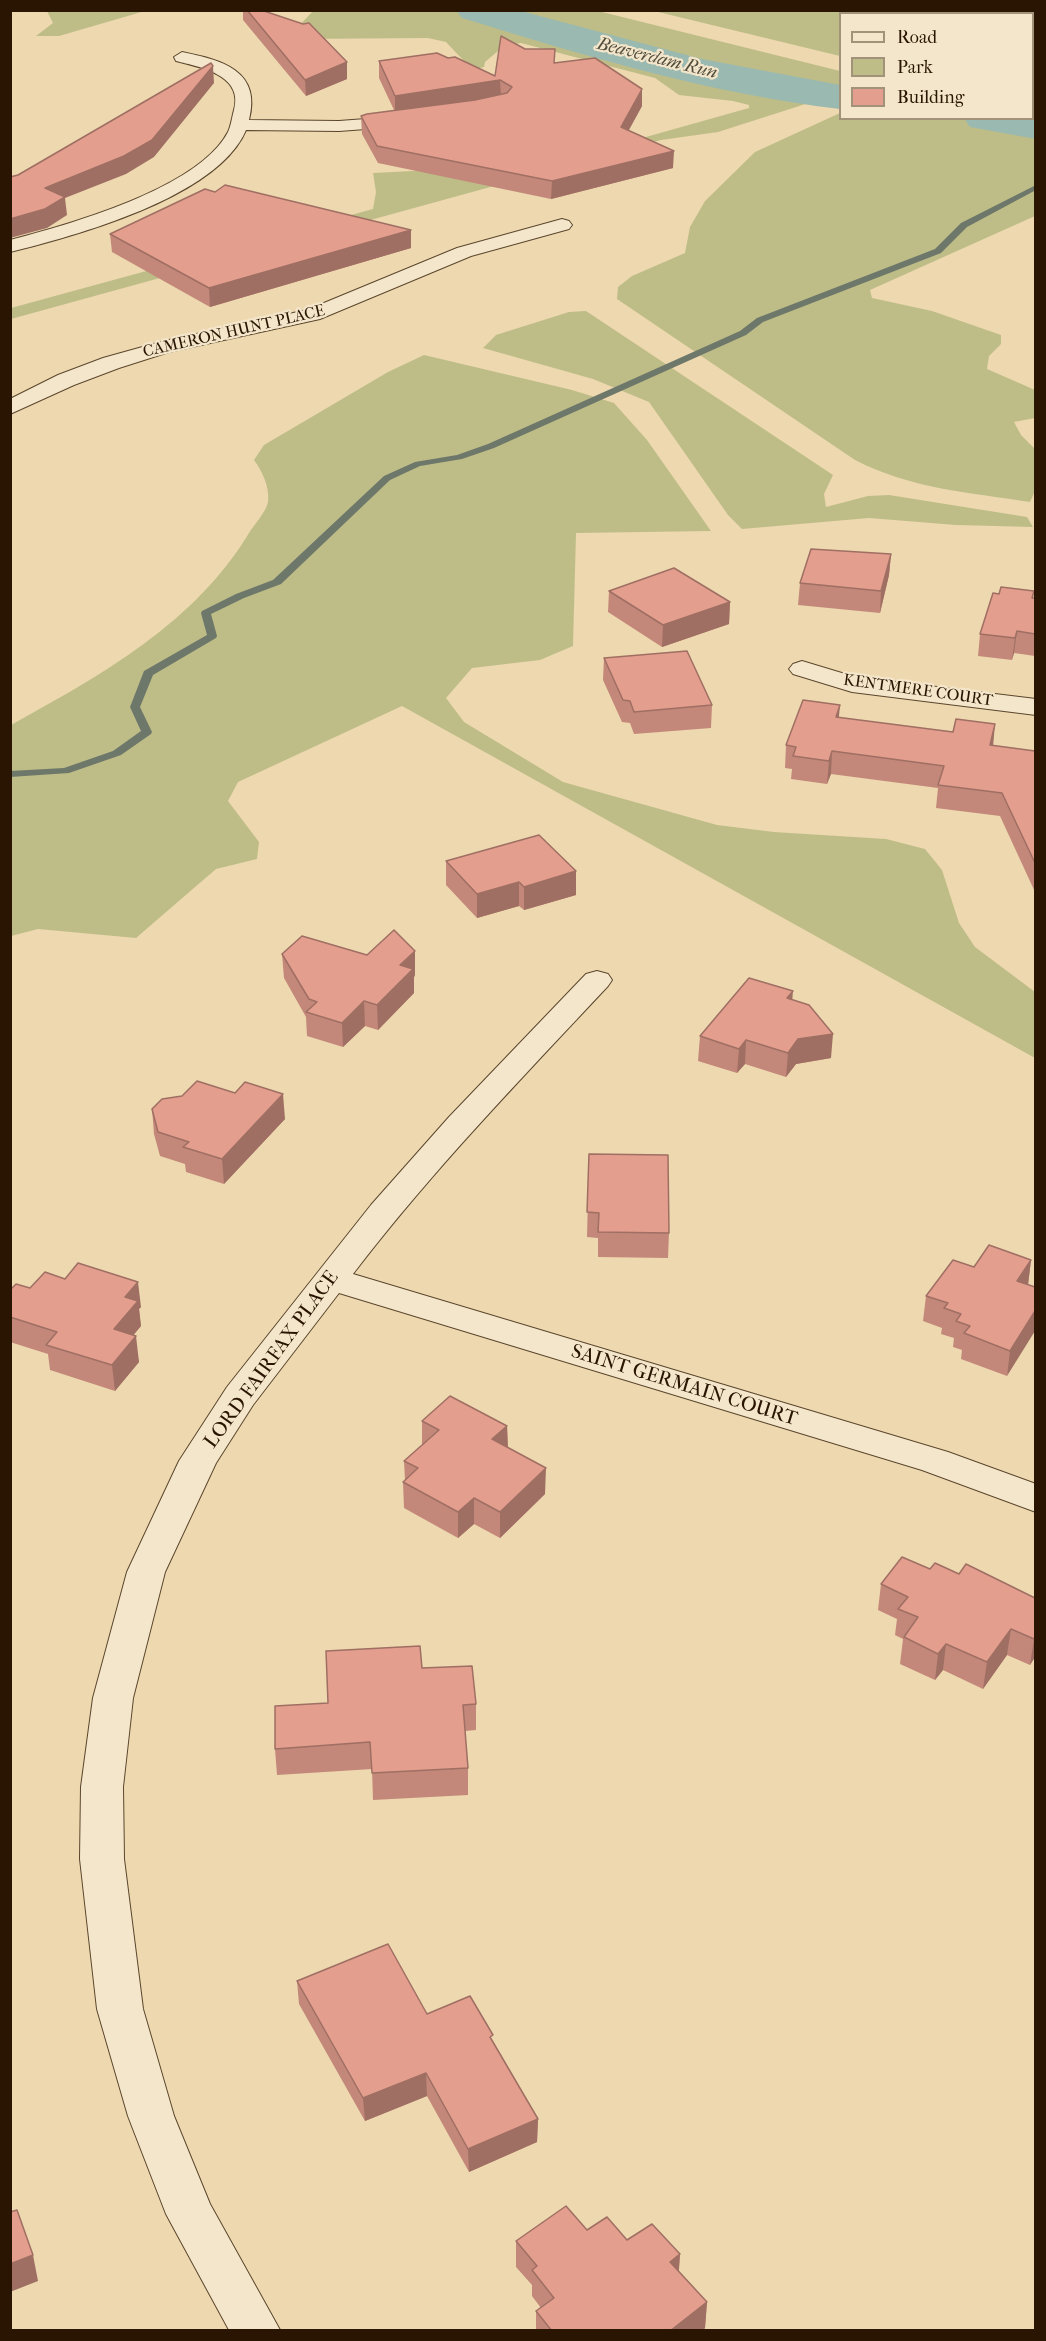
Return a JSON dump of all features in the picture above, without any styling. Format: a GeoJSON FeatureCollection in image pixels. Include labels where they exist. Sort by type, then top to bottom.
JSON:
{"type":"FeatureCollection","features":[{"type":"Feature","properties":{"kind":"street"},"geometry":{"type":"LineString","coordinates":[[10,246],[80,227],[162,193],[207,165],[222,152],[243,125],[244,100],[234,76],[217,65],[182,57]]}},
{"type":"Feature","properties":{"kind":"street"},"geometry":{"type":"LineString","coordinates":[[243,125],[339,126],[425,119]]}},
{"type":"Feature","properties":{"kind":"street","name":"CAMERON HUNT PLACE"},"geometry":{"type":"LineString","coordinates":[[10,408],[66,380],[111,363],[173,345],[313,315],[464,252],[562,225]]}},
{"type":"Feature","properties":{"kind":"street","name":"KENTMERE COURT"},"geometry":{"type":"LineString","coordinates":[[802,669],[852,684],[1035,707]]}},
{"type":"Feature","properties":{"kind":"street","name":"LORD FAIRFAX PLACE"},"geometry":{"type":"LineString","coordinates":[[255,2331],[190,2214],[151,2116],[123,2019],[102,1859],[102,1788],[112,1698],[146,1572],[198,1461],[240,1396],[383,1212],[460,1124],[597,980]]}},
{"type":"Feature","properties":{"kind":"street","name":"SAINT GERMAIN COURT"},"geometry":{"type":"LineString","coordinates":[[331,1279],[935,1461],[1035,1499]]}},
{"type":"Feature","properties":{"kind":"green space"},"geometry":{"type":"Polygon","coordinates":[[[47,11],[145,11],[59,36],[36,36],[53,23],[47,11]]]}},
{"type":"Feature","properties":{"kind":"green space"},"geometry":{"type":"Polygon","coordinates":[[[313,11],[598,11],[839,71],[839,93],[718,132],[661,140],[11,319],[11,308],[373,209],[376,192],[373,173],[550,164],[749,108],[749,105],[733,101],[679,95],[655,78],[521,43],[504,46],[485,62],[484,67],[476,69],[464,61],[446,42],[428,38],[298,39],[296,29],[313,11]]]}},
{"type":"Feature","properties":{"kind":"green space"},"geometry":{"type":"Polygon","coordinates":[[[654,11],[1035,11],[1035,86],[1034,12],[839,12],[839,56],[654,11]]]}},
{"type":"Feature","properties":{"kind":"green space"},"geometry":{"type":"Polygon","coordinates":[[[1034,100],[1036,100],[1035,216],[870,290],[872,298],[932,311],[1001,335],[1001,344],[989,356],[987,369],[1035,390],[1035,418],[1014,422],[1021,435],[1035,449],[1035,491],[1030,502],[919,483],[876,470],[855,460],[617,299],[618,287],[632,276],[685,253],[690,227],[705,201],[755,152],[839,113],[839,120],[1034,120],[1034,100]]]}},
{"type":"Feature","properties":{"kind":"green space"},"geometry":{"type":"Polygon","coordinates":[[[586,311],[833,475],[824,494],[826,507],[868,496],[889,495],[1027,517],[1033,527],[956,525],[869,518],[742,529],[728,515],[649,402],[593,379],[483,348],[496,335],[569,312],[586,311]]]}},
{"type":"Feature","properties":{"kind":"green space"},"geometry":{"type":"Polygon","coordinates":[[[424,355],[572,390],[614,403],[647,440],[711,531],[576,533],[573,646],[540,660],[472,668],[446,698],[464,722],[563,782],[717,825],[774,832],[886,839],[925,849],[942,870],[959,923],[975,947],[1035,992],[1035,1058],[402,706],[238,782],[228,801],[259,842],[257,859],[216,869],[136,938],[38,929],[11,936],[11,725],[111,666],[143,644],[202,594],[227,565],[267,506],[267,485],[254,460],[264,445],[388,372],[424,355]]]}},
{"type":"Feature","properties":{"kind":"building"},"geometry":{"type":"Polygon","coordinates":[[[247,10],[261,10],[303,24],[309,23],[347,62],[305,80],[247,10]]]}},
{"type":"Feature","properties":{"kind":"building"},"geometry":{"type":"Polygon","coordinates":[[[501,36],[525,49],[555,49],[554,63],[595,58],[642,89],[621,127],[674,151],[552,181],[377,146],[361,116],[475,100],[507,93],[512,87],[500,80],[395,96],[379,61],[437,53],[448,58],[455,57],[495,76],[501,36]]]}},
{"type":"Feature","properties":{"kind":"building"},"geometry":{"type":"Polygon","coordinates":[[[211,63],[213,66],[152,140],[124,156],[45,188],[65,197],[45,209],[10,219],[10,177],[18,175],[211,63]]]}},
{"type":"Feature","properties":{"kind":"building"},"geometry":{"type":"Polygon","coordinates":[[[225,185],[411,230],[209,288],[110,234],[205,189],[215,192],[225,185]]]}},
{"type":"Feature","properties":{"kind":"building"},"geometry":{"type":"Polygon","coordinates":[[[811,549],[891,554],[881,591],[800,583],[811,549]]]}},
{"type":"Feature","properties":{"kind":"building"},"geometry":{"type":"Polygon","coordinates":[[[674,568],[730,602],[663,625],[609,591],[674,568]]]}},
{"type":"Feature","properties":{"kind":"building"},"geometry":{"type":"Polygon","coordinates":[[[1001,587],[1034,591],[1032,598],[1035,598],[1035,634],[1017,631],[1015,638],[980,634],[993,593],[999,594],[1001,587]]]}},
{"type":"Feature","properties":{"kind":"building"},"geometry":{"type":"Polygon","coordinates":[[[687,651],[712,705],[634,712],[630,701],[623,700],[604,658],[687,651]]]}},
{"type":"Feature","properties":{"kind":"building"},"geometry":{"type":"Polygon","coordinates":[[[803,700],[840,705],[836,717],[953,732],[956,719],[995,724],[990,745],[1035,751],[1035,863],[1002,793],[938,785],[944,766],[832,751],[829,761],[793,756],[796,747],[786,745],[803,700]]]}},
{"type":"Feature","properties":{"kind":"building"},"geometry":{"type":"Polygon","coordinates":[[[539,835],[576,871],[524,887],[519,882],[477,894],[446,861],[539,835]]]}},
{"type":"Feature","properties":{"kind":"building"},"geometry":{"type":"Polygon","coordinates":[[[394,930],[415,951],[400,965],[413,969],[377,1005],[364,1001],[342,1023],[306,1012],[317,1002],[309,999],[282,954],[302,936],[367,955],[394,930]]]}},
{"type":"Feature","properties":{"kind":"building"},"geometry":{"type":"Polygon","coordinates":[[[749,978],[793,991],[787,998],[809,1005],[833,1034],[798,1039],[788,1053],[746,1040],[739,1049],[700,1036],[749,978]]]}},
{"type":"Feature","properties":{"kind":"building"},"geometry":{"type":"Polygon","coordinates":[[[197,1081],[235,1093],[245,1082],[283,1094],[222,1159],[183,1147],[189,1142],[158,1132],[152,1109],[162,1099],[182,1096],[197,1081]]]}},
{"type":"Feature","properties":{"kind":"building"},"geometry":{"type":"Polygon","coordinates":[[[589,1154],[668,1155],[669,1233],[598,1232],[599,1213],[587,1212],[589,1154]]]}},
{"type":"Feature","properties":{"kind":"building"},"geometry":{"type":"Polygon","coordinates":[[[989,1245],[1031,1260],[1017,1281],[1035,1287],[1035,1311],[1010,1351],[964,1333],[970,1326],[956,1321],[961,1314],[944,1308],[948,1303],[926,1296],[953,1260],[974,1267],[989,1245]]]}},
{"type":"Feature","properties":{"kind":"building"},"geometry":{"type":"Polygon","coordinates":[[[78,1263],[138,1282],[125,1297],[138,1301],[114,1329],[136,1336],[112,1365],[46,1345],[57,1332],[10,1317],[10,1290],[16,1284],[30,1288],[45,1272],[65,1279],[78,1263]]]}},
{"type":"Feature","properties":{"kind":"building"},"geometry":{"type":"Polygon","coordinates":[[[450,1396],[507,1426],[492,1439],[546,1468],[500,1512],[474,1498],[458,1512],[403,1482],[418,1468],[404,1461],[439,1430],[422,1421],[450,1396]]]}},
{"type":"Feature","properties":{"kind":"building"},"geometry":{"type":"Polygon","coordinates":[[[902,1557],[930,1569],[935,1563],[959,1574],[966,1564],[1035,1598],[1034,1639],[1011,1629],[987,1662],[946,1644],[938,1654],[904,1637],[918,1617],[898,1609],[908,1597],[881,1584],[902,1557]]]}},
{"type":"Feature","properties":{"kind":"building"},"geometry":{"type":"Polygon","coordinates":[[[420,1646],[422,1668],[472,1666],[476,1704],[463,1705],[468,1768],[372,1773],[370,1742],[275,1749],[275,1706],[328,1703],[326,1651],[420,1646]]]}},
{"type":"Feature","properties":{"kind":"building"},"geometry":{"type":"Polygon","coordinates":[[[388,1944],[427,2014],[470,1996],[493,2035],[490,2037],[538,2119],[468,2149],[426,2073],[363,2098],[297,1981],[388,1944]]]}},
{"type":"Feature","properties":{"kind":"building"},"geometry":{"type":"Polygon","coordinates":[[[566,2206],[587,2230],[607,2217],[627,2240],[652,2224],[680,2254],[670,2262],[707,2302],[670,2331],[552,2331],[536,2311],[554,2298],[532,2270],[537,2266],[516,2241],[566,2206]]]}},
{"type":"Feature","properties":{"kind":"building"},"geometry":{"type":"Polygon","coordinates":[[[17,2210],[33,2255],[10,2264],[10,2212],[17,2210]]]}},
{"type":"Feature","properties":{"kind":"waterway","name":"Beaverdam Run"},"geometry":{"type":"LineString","coordinates":[[475,10],[656,61],[748,81],[839,97]]}},
{"type":"Feature","properties":{"kind":"waterway","name":"Beaverdam Run"},"geometry":{"type":"LineString","coordinates":[[998,120],[1036,126]]}},
{"type":"Feature","properties":{"kind":"waterway"},"geometry":{"type":"LineString","coordinates":[[10,774],[65,771],[117,753],[147,732],[135,707],[148,673],[212,636],[206,613],[240,596],[277,582],[387,478],[418,464],[459,457],[491,446],[743,333],[760,320],[938,251],[964,225],[1036,187]]}}]}
